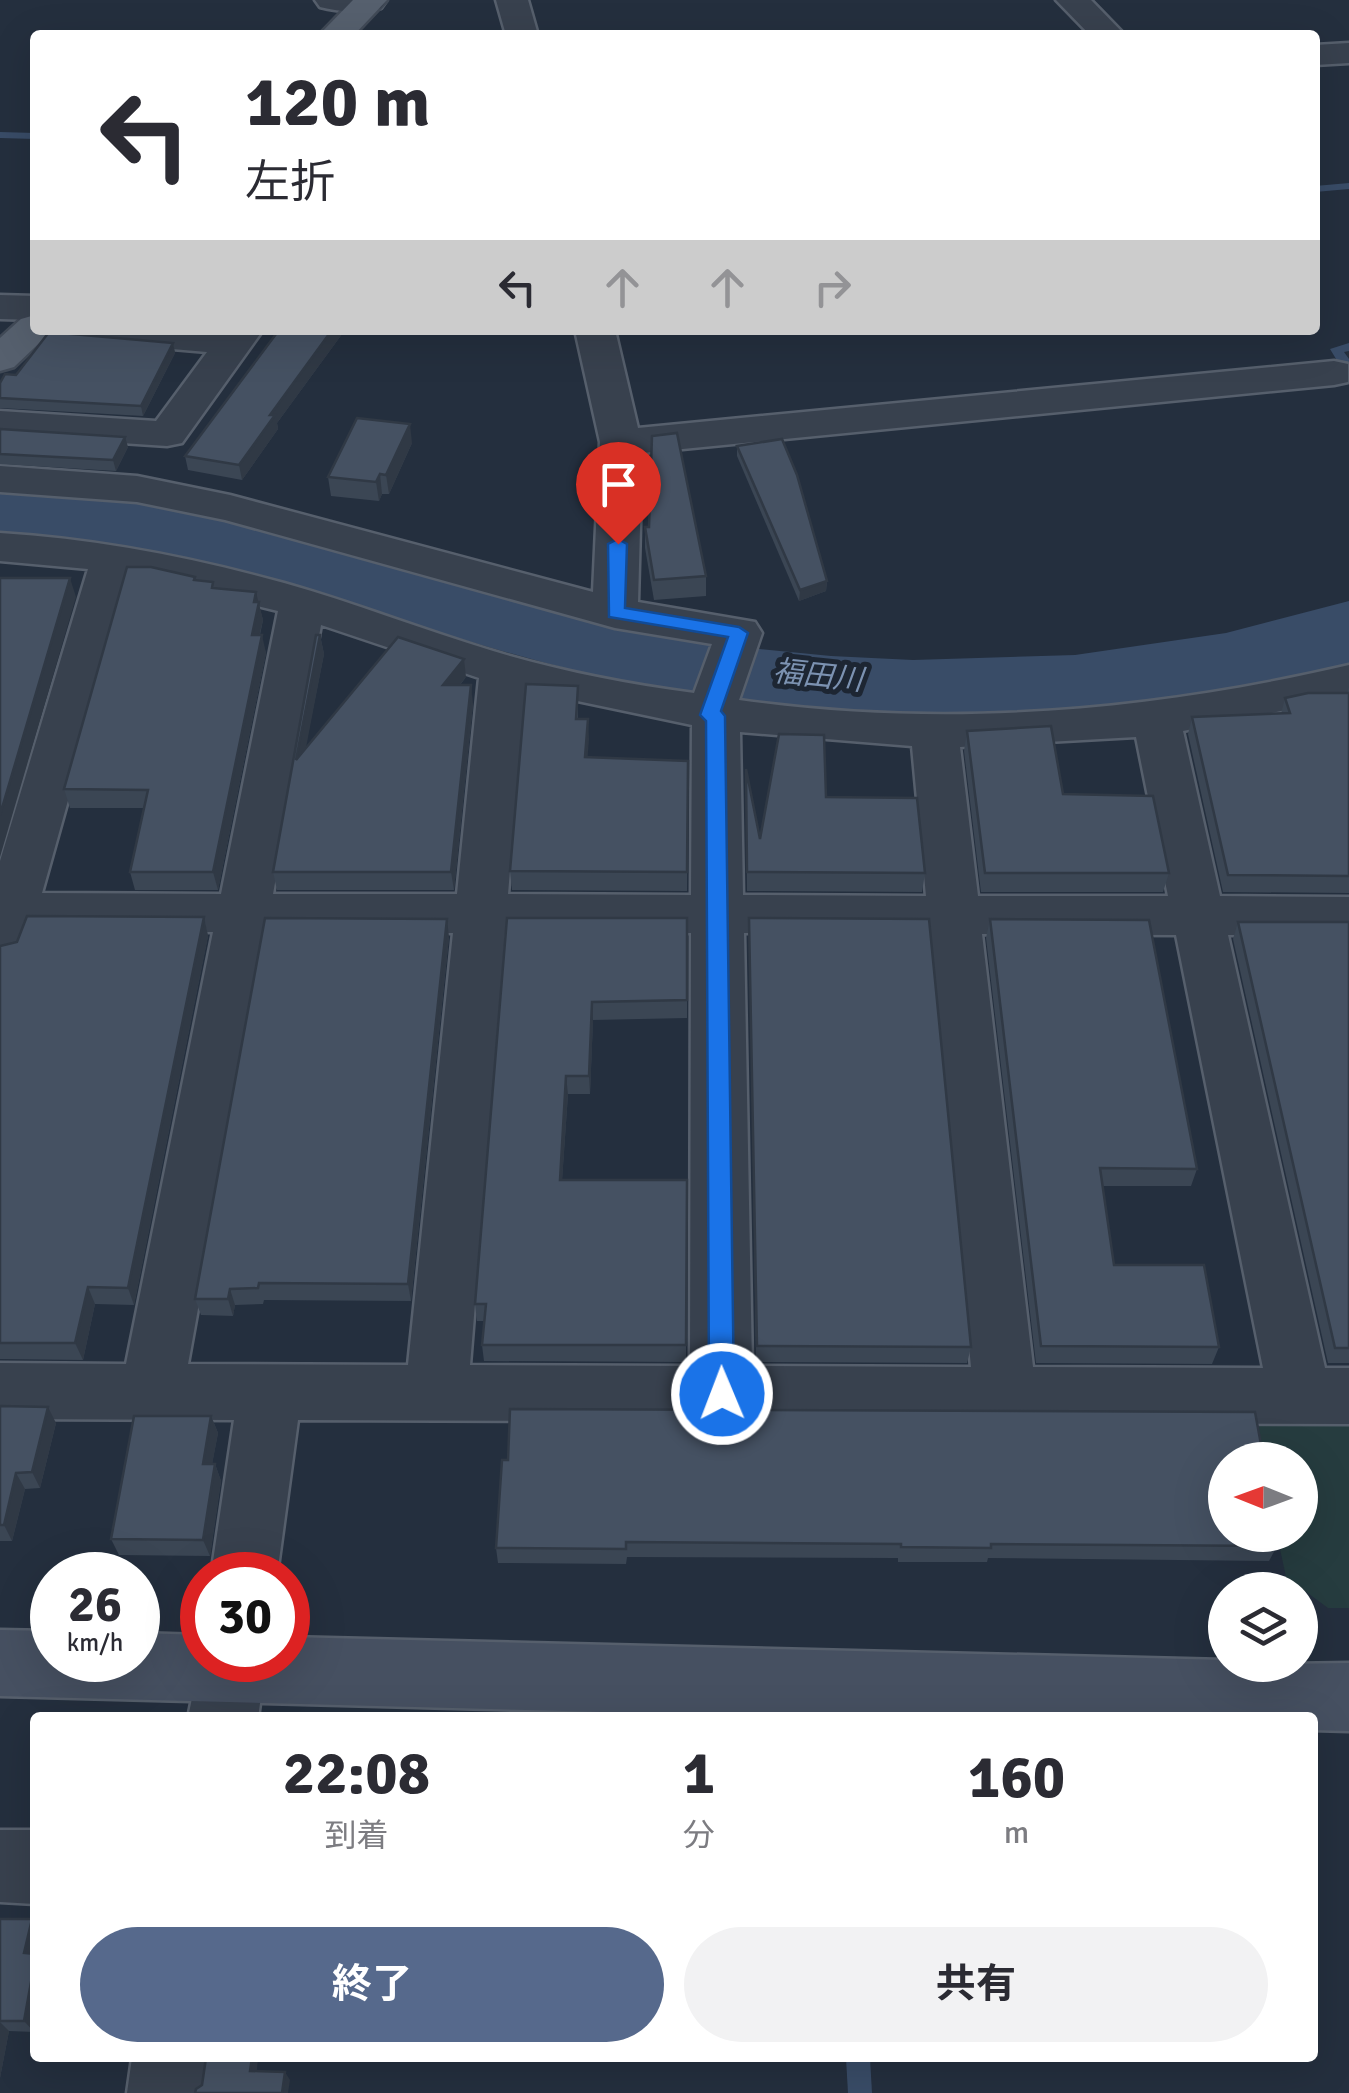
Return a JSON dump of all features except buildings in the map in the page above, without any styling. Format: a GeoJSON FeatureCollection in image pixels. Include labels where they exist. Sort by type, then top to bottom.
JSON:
{"type":"FeatureCollection","features":[{"type":"Feature","properties":{"kind":"main road"},"geometry":{"type":"LineString","coordinates":[[340,30],[371,0]]}},
{"type":"Feature","properties":{"kind":"main road"},"geometry":{"type":"LineString","coordinates":[[0,360],[30,332]]}},
{"type":"Feature","properties":{"kind":"street"},"geometry":{"type":"LineString","coordinates":[[330,0],[371,0]]}},
{"type":"Feature","properties":{"kind":"street"},"geometry":{"type":"LineString","coordinates":[[512,0],[521,30]]}},
{"type":"Feature","properties":{"kind":"street"},"geometry":{"type":"LineString","coordinates":[[1072,0],[1104,30]]}},
{"type":"Feature","properties":{"kind":"street"},"geometry":{"type":"LineString","coordinates":[[1320,56],[1349,53]]}},
{"type":"Feature","properties":{"kind":"street"},"geometry":{"type":"LineString","coordinates":[[0,307],[30,308]]}},
{"type":"Feature","properties":{"kind":"street"},"geometry":{"type":"LineString","coordinates":[[596,335],[620,442],[615,613]]}},
{"type":"Feature","properties":{"kind":"street"},"geometry":{"type":"LineString","coordinates":[[0,423],[167,434],[239,336]]}},
{"type":"Feature","properties":{"kind":"street"},"geometry":{"type":"LineString","coordinates":[[620,442],[1344,369]]}},
{"type":"Feature","properties":{"kind":"street"},"geometry":{"type":"LineString","coordinates":[[0,480],[138,489],[230,508],[615,613],[739,633],[713,712],[722,1394]]}},
{"type":"Feature","properties":{"kind":"street"},"geometry":{"type":"LineString","coordinates":[[0,547],[167,568],[302,604],[503,670],[713,712],[828,725],[1038,728],[1156,719],[1258,702],[1349,681]]}},
{"type":"Feature","properties":{"kind":"street"},"geometry":{"type":"LineString","coordinates":[[113,559],[3,924],[243,913],[1349,916]]}},
{"type":"Feature","properties":{"kind":"street"},"geometry":{"type":"LineString","coordinates":[[152,1392],[302,604]]}},
{"type":"Feature","properties":{"kind":"street"},"geometry":{"type":"LineString","coordinates":[[437,1392],[503,670]]}},
{"type":"Feature","properties":{"kind":"street"},"geometry":{"type":"LineString","coordinates":[[0,1391],[1325,1396],[1198,916],[1156,719]]}},
{"type":"Feature","properties":{"kind":"street"},"geometry":{"type":"LineString","coordinates":[[934,728],[1005,1395]]}},
{"type":"Feature","properties":{"kind":"street"},"geometry":{"type":"LineString","coordinates":[[247,1552],[270,1392]]}},
{"type":"Feature","properties":{"kind":"street"},"geometry":{"type":"LineString","coordinates":[[0,1663],[180,1678]]}},
{"type":"Feature","properties":{"kind":"street"},"geometry":{"type":"LineString","coordinates":[[228,1682],[1349,1697]]}},
{"type":"Feature","properties":{"kind":"street"},"geometry":{"type":"LineString","coordinates":[[0,1866],[30,1867]]}},
{"type":"Feature","properties":{"kind":"street"},"geometry":{"type":"LineString","coordinates":[[166,2093],[170,2062]]}},
{"type":"Feature","properties":{"kind":"green space"},"geometry":{"type":"Polygon","coordinates":[[[1254,1417],[1349,1417],[1349,1608],[1328,1608],[1318,1601],[1318,1572],[1285,1572],[1281,1552],[1318,1552],[1318,1442],[1259,1442],[1254,1417]]]}},
{"type":"Feature","properties":{"kind":"water","name":"福田川"},"geometry":{"type":"Polygon","coordinates":[[[0,489],[132,497],[750,648],[913,660],[1075,655],[1226,633],[1349,601],[1349,663],[1247,690],[1195,699],[1037,713],[887,712],[711,697],[580,672],[172,557],[0,537],[0,489]]]}},
{"type":"Feature","properties":{"kind":"waterway"},"geometry":{"type":"LineString","coordinates":[[0,135],[30,136]]}},
{"type":"Feature","properties":{"kind":"waterway"},"geometry":{"type":"LineString","coordinates":[[1320,189],[1349,186]]}},
{"type":"Feature","properties":{"kind":"waterway"},"geometry":{"type":"LineString","coordinates":[[1349,347],[1336,349],[1349,369]]}},
{"type":"Feature","properties":{"kind":"waterway"},"geometry":{"type":"LineString","coordinates":[[858,2062],[860,2093]]}},
{"type":"Feature","properties":{"kind":"route"},"geometry":{"type":"LineString","coordinates":[[618,544],[615,613],[739,633],[710,715],[716,716],[722,1394]]}}]}
